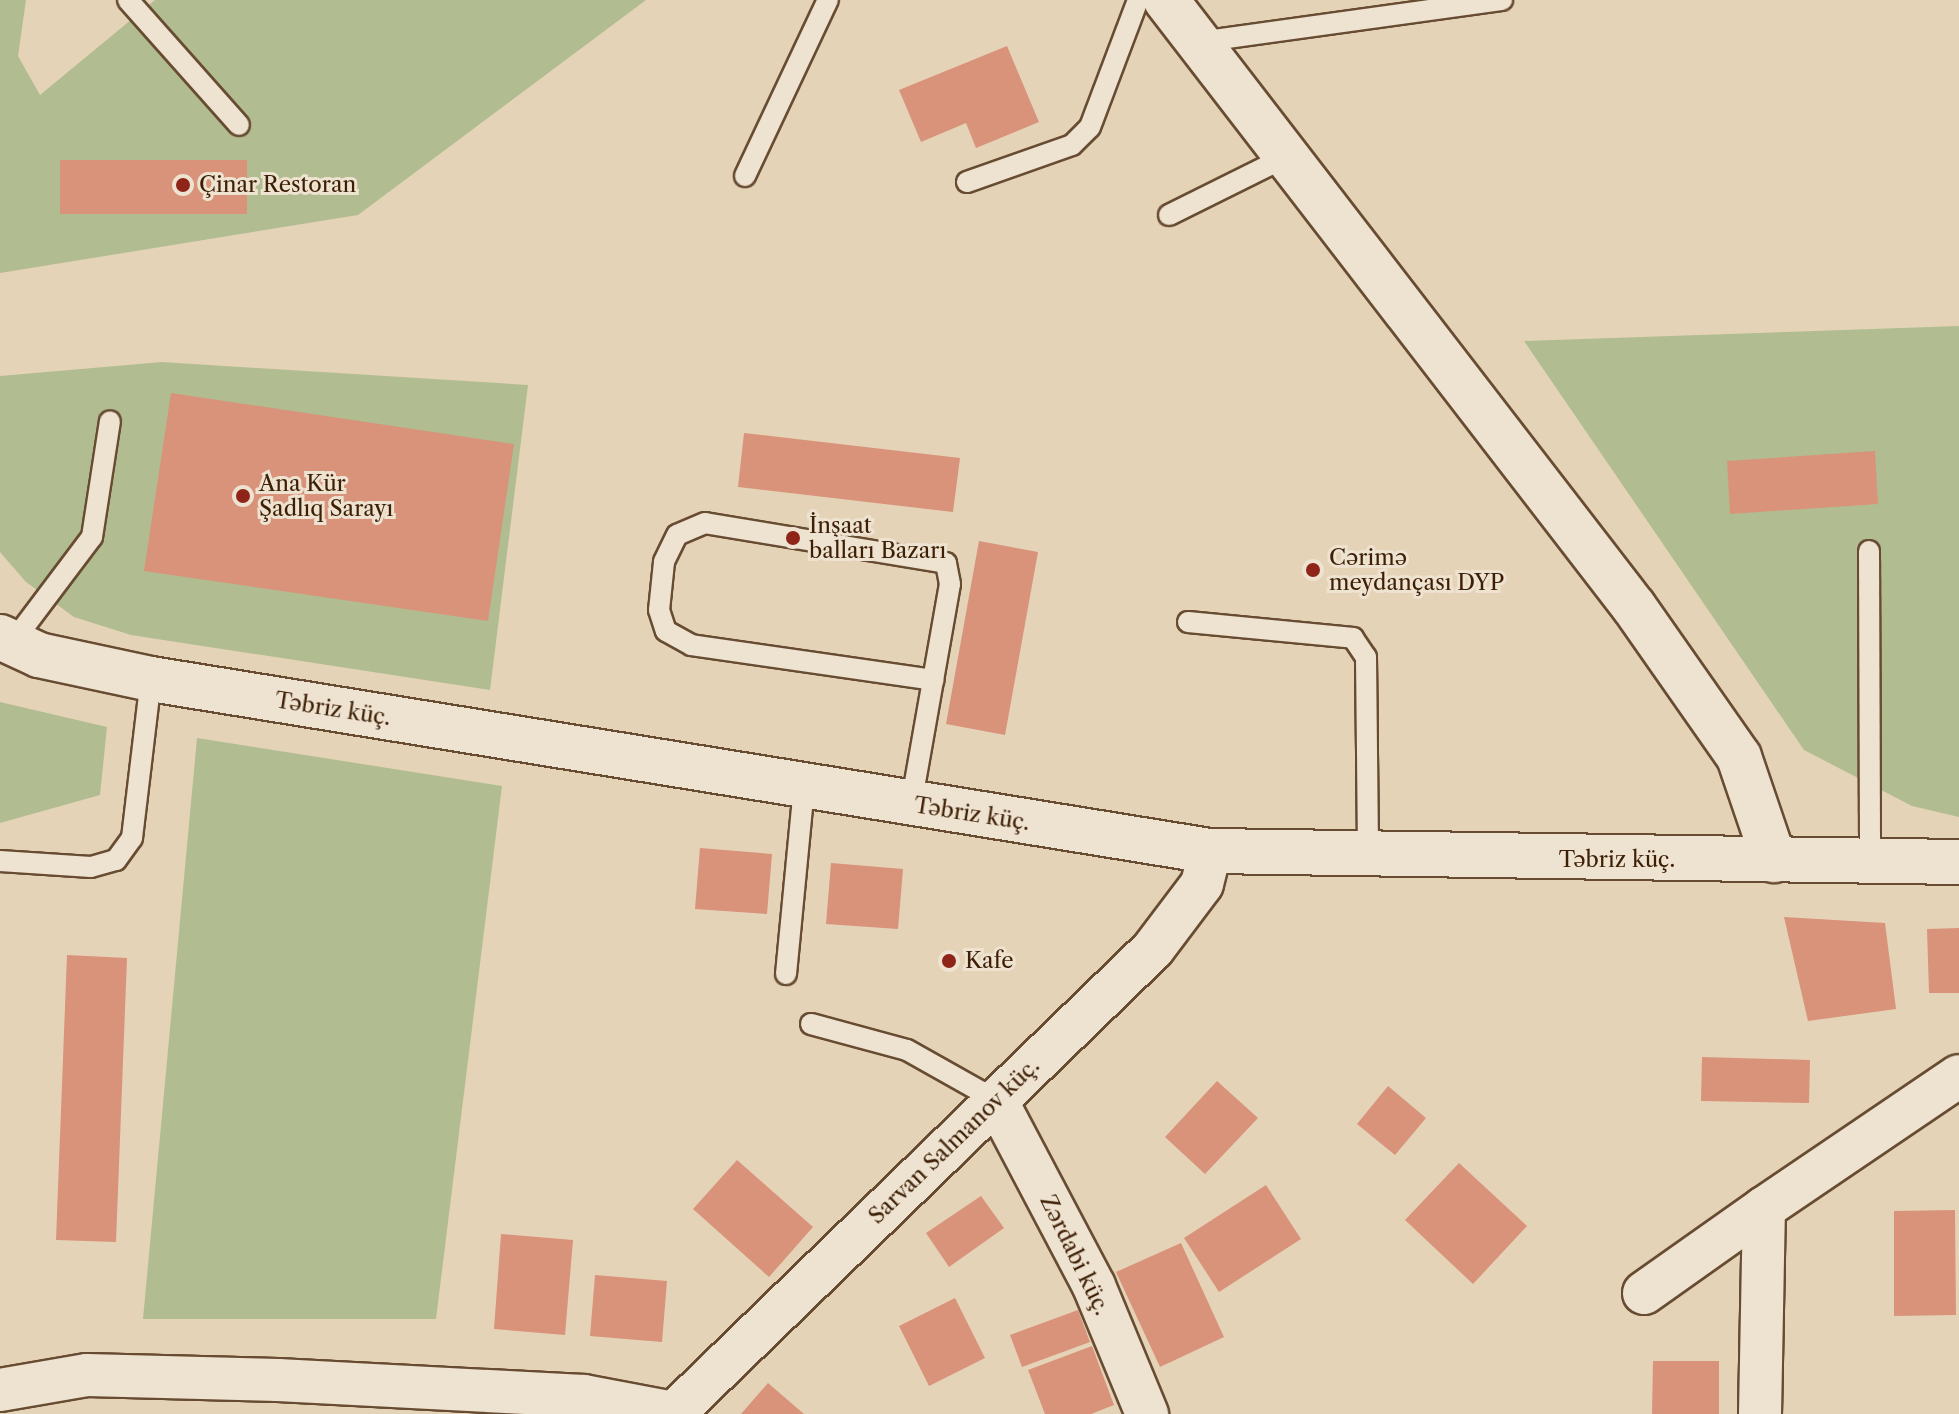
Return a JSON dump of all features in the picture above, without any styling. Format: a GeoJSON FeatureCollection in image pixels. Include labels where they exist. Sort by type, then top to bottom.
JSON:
{"type":"FeatureCollection","features":[{"type":"Feature","properties":{"kind":"main road"},"geometry":{"type":"LineString","coordinates":[[1166,0],[1634,607],[1739,757],[1774,860]]}},
{"type":"Feature","properties":{"kind":"main road","name":"Təbriz küç."},"geometry":{"type":"LineString","coordinates":[[6,640],[151,679],[911,805],[1210,851],[1368,858],[1959,862]]}},
{"type":"Feature","properties":{"kind":"street","name":"Sarvan Salmanov küç."},"geometry":{"type":"LineString","coordinates":[[673,1414],[1184,914],[1210,851]]}},
{"type":"Feature","properties":{"kind":"street"},"geometry":{"type":"LineString","coordinates":[[1644,1293],[1959,1076]]}},
{"type":"Feature","properties":{"kind":"street","name":"Zərdabi küç."},"geometry":{"type":"LineString","coordinates":[[996,1100],[1094,1286],[1147,1414]]}},
{"type":"Feature","properties":{"kind":"street"},"geometry":{"type":"LineString","coordinates":[[1760,1414],[1764,1208]]}},
{"type":"Feature","properties":{"kind":"street"},"geometry":{"type":"LineString","coordinates":[[0,1390],[87,1375],[278,1380],[584,1396],[673,1414]]}},
{"type":"Feature","properties":{"kind":"lane"},"geometry":{"type":"LineString","coordinates":[[128,0],[239,125]]}},
{"type":"Feature","properties":{"kind":"lane"},"geometry":{"type":"LineString","coordinates":[[745,176],[828,0]]}},
{"type":"Feature","properties":{"kind":"lane"},"geometry":{"type":"LineString","coordinates":[[967,182],[1072,145],[1090,127],[1138,0]]}},
{"type":"Feature","properties":{"kind":"lane"},"geometry":{"type":"LineString","coordinates":[[1199,42],[1502,0]]}},
{"type":"Feature","properties":{"kind":"lane"},"geometry":{"type":"LineString","coordinates":[[1169,215],[1286,157]]}},
{"type":"Feature","properties":{"kind":"lane"},"geometry":{"type":"LineString","coordinates":[[6,640],[92,537],[110,421]]}},
{"type":"Feature","properties":{"kind":"lane"},"geometry":{"type":"LineString","coordinates":[[911,805],[950,584],[946,563],[705,523],[677,535],[664,562],[659,610],[666,631],[691,645],[933,680]]}},
{"type":"Feature","properties":{"kind":"lane"},"geometry":{"type":"LineString","coordinates":[[1869,551],[1870,861]]}},
{"type":"Feature","properties":{"kind":"lane"},"geometry":{"type":"LineString","coordinates":[[1188,622],[1353,638],[1366,657],[1368,858]]}},
{"type":"Feature","properties":{"kind":"lane"},"geometry":{"type":"LineString","coordinates":[[0,861],[91,867],[116,860],[132,838],[151,679]]}},
{"type":"Feature","properties":{"kind":"lane"},"geometry":{"type":"LineString","coordinates":[[786,974],[804,787]]}},
{"type":"Feature","properties":{"kind":"lane"},"geometry":{"type":"LineString","coordinates":[[811,1024],[907,1050],[996,1100]]}},
{"type":"Feature","properties":{"kind":"green space"},"geometry":{"type":"Polygon","coordinates":[[[0,0],[26,0],[18,56],[40,95],[155,0],[646,0],[358,215],[0,273],[0,0]]]}},
{"type":"Feature","properties":{"kind":"green space"},"geometry":{"type":"Polygon","coordinates":[[[1959,326],[1959,817],[1912,806],[1804,750],[1524,341],[1959,326]]]}},
{"type":"Feature","properties":{"kind":"green space"},"geometry":{"type":"Polygon","coordinates":[[[162,362],[528,385],[490,690],[131,635],[74,617],[26,582],[0,552],[0,376],[162,362]]]}},
{"type":"Feature","properties":{"kind":"green space"},"geometry":{"type":"Polygon","coordinates":[[[0,702],[107,727],[100,795],[0,823],[0,702]]]}},
{"type":"Feature","properties":{"kind":"green space"},"geometry":{"type":"Polygon","coordinates":[[[197,738],[502,786],[436,1319],[143,1319],[197,738]]]}},
{"type":"Feature","properties":{"kind":"building"},"geometry":{"type":"Polygon","coordinates":[[[1007,46],[1039,122],[976,148],[966,123],[921,142],[899,90],[1007,46]]]}},
{"type":"Feature","properties":{"kind":"building"},"geometry":{"type":"Polygon","coordinates":[[[60,160],[247,160],[247,214],[60,214],[60,160]]]}},
{"type":"Feature","properties":{"kind":"building"},"geometry":{"type":"Polygon","coordinates":[[[171,393],[514,444],[488,621],[144,571],[171,393]]]}},
{"type":"Feature","properties":{"kind":"building"},"geometry":{"type":"Polygon","coordinates":[[[744,433],[960,458],[953,512],[738,487],[744,433]]]}},
{"type":"Feature","properties":{"kind":"building"},"geometry":{"type":"Polygon","coordinates":[[[1875,451],[1878,504],[1730,514],[1727,461],[1875,451]]]}},
{"type":"Feature","properties":{"kind":"building"},"geometry":{"type":"Polygon","coordinates":[[[979,541],[1038,552],[1005,735],[946,724],[979,541]]]}},
{"type":"Feature","properties":{"kind":"building"},"geometry":{"type":"Polygon","coordinates":[[[700,848],[772,854],[767,914],[695,909],[700,848]]]}},
{"type":"Feature","properties":{"kind":"building"},"geometry":{"type":"Polygon","coordinates":[[[831,863],[903,869],[898,929],[826,924],[831,863]]]}},
{"type":"Feature","properties":{"kind":"building"},"geometry":{"type":"Polygon","coordinates":[[[1784,917],[1885,923],[1896,1009],[1808,1021],[1784,917]]]}},
{"type":"Feature","properties":{"kind":"building"},"geometry":{"type":"Polygon","coordinates":[[[1959,928],[1959,993],[1929,993],[1927,929],[1959,928]]]}},
{"type":"Feature","properties":{"kind":"building"},"geometry":{"type":"Polygon","coordinates":[[[67,955],[127,958],[116,1242],[56,1240],[67,955]]]}},
{"type":"Feature","properties":{"kind":"building"},"geometry":{"type":"Polygon","coordinates":[[[1702,1057],[1810,1060],[1809,1103],[1701,1101],[1702,1057]]]}},
{"type":"Feature","properties":{"kind":"building"},"geometry":{"type":"Polygon","coordinates":[[[1217,1081],[1258,1118],[1205,1174],[1165,1137],[1217,1081]]]}},
{"type":"Feature","properties":{"kind":"building"},"geometry":{"type":"Polygon","coordinates":[[[1388,1086],[1426,1118],[1395,1155],[1357,1124],[1388,1086]]]}},
{"type":"Feature","properties":{"kind":"building"},"geometry":{"type":"Polygon","coordinates":[[[737,1160],[813,1227],[769,1277],[693,1209],[737,1160]]]}},
{"type":"Feature","properties":{"kind":"building"},"geometry":{"type":"Polygon","coordinates":[[[1459,1163],[1527,1226],[1473,1284],[1405,1220],[1459,1163]]]}},
{"type":"Feature","properties":{"kind":"building"},"geometry":{"type":"Polygon","coordinates":[[[1266,1185],[1301,1239],[1219,1292],[1184,1238],[1266,1185]]]}},
{"type":"Feature","properties":{"kind":"building"},"geometry":{"type":"Polygon","coordinates":[[[981,1196],[1004,1228],[949,1267],[926,1233],[981,1196]]]}},
{"type":"Feature","properties":{"kind":"building"},"geometry":{"type":"Polygon","coordinates":[[[1955,1210],[1956,1315],[1894,1316],[1894,1211],[1955,1210]]]}},
{"type":"Feature","properties":{"kind":"building"},"geometry":{"type":"Polygon","coordinates":[[[501,1234],[573,1240],[565,1335],[494,1329],[501,1234]]]}},
{"type":"Feature","properties":{"kind":"building"},"geometry":{"type":"Polygon","coordinates":[[[1181,1243],[1224,1337],[1160,1367],[1116,1272],[1181,1243]]]}},
{"type":"Feature","properties":{"kind":"building"},"geometry":{"type":"Polygon","coordinates":[[[595,1275],[667,1281],[662,1342],[590,1336],[595,1275]]]}},
{"type":"Feature","properties":{"kind":"building"},"geometry":{"type":"Polygon","coordinates":[[[955,1298],[985,1358],[929,1386],[899,1326],[955,1298]]]}},
{"type":"Feature","properties":{"kind":"building"},"geometry":{"type":"Polygon","coordinates":[[[1078,1310],[1090,1342],[1022,1367],[1010,1335],[1078,1310]]]}},
{"type":"Feature","properties":{"kind":"building"},"geometry":{"type":"Polygon","coordinates":[[[1092,1346],[1114,1405],[1091,1414],[1045,1414],[1028,1370],[1092,1346]]]}},
{"type":"Feature","properties":{"kind":"building"},"geometry":{"type":"Polygon","coordinates":[[[1653,1361],[1719,1361],[1719,1414],[1652,1414],[1653,1361]]]}},
{"type":"Feature","properties":{"kind":"building"},"geometry":{"type":"Polygon","coordinates":[[[768,1383],[804,1414],[741,1414],[768,1383]]]}},
{"type":"Feature","properties":{"kind":"place","name":"Çinar Restoran"},"geometry":{"type":"Point","coordinates":[183,185]}},
{"type":"Feature","properties":{"kind":"place","name":"Ana Kür Şadlıq Sarayı"},"geometry":{"type":"Point","coordinates":[243,496]}},
{"type":"Feature","properties":{"kind":"place","name":"İnşaat balları Bazarı"},"geometry":{"type":"Point","coordinates":[793,538]}},
{"type":"Feature","properties":{"kind":"place","name":"Cərimə meydançası DYP"},"geometry":{"type":"Point","coordinates":[1313,570]}},
{"type":"Feature","properties":{"kind":"place","name":"Kafe"},"geometry":{"type":"Point","coordinates":[949,961]}}]}
